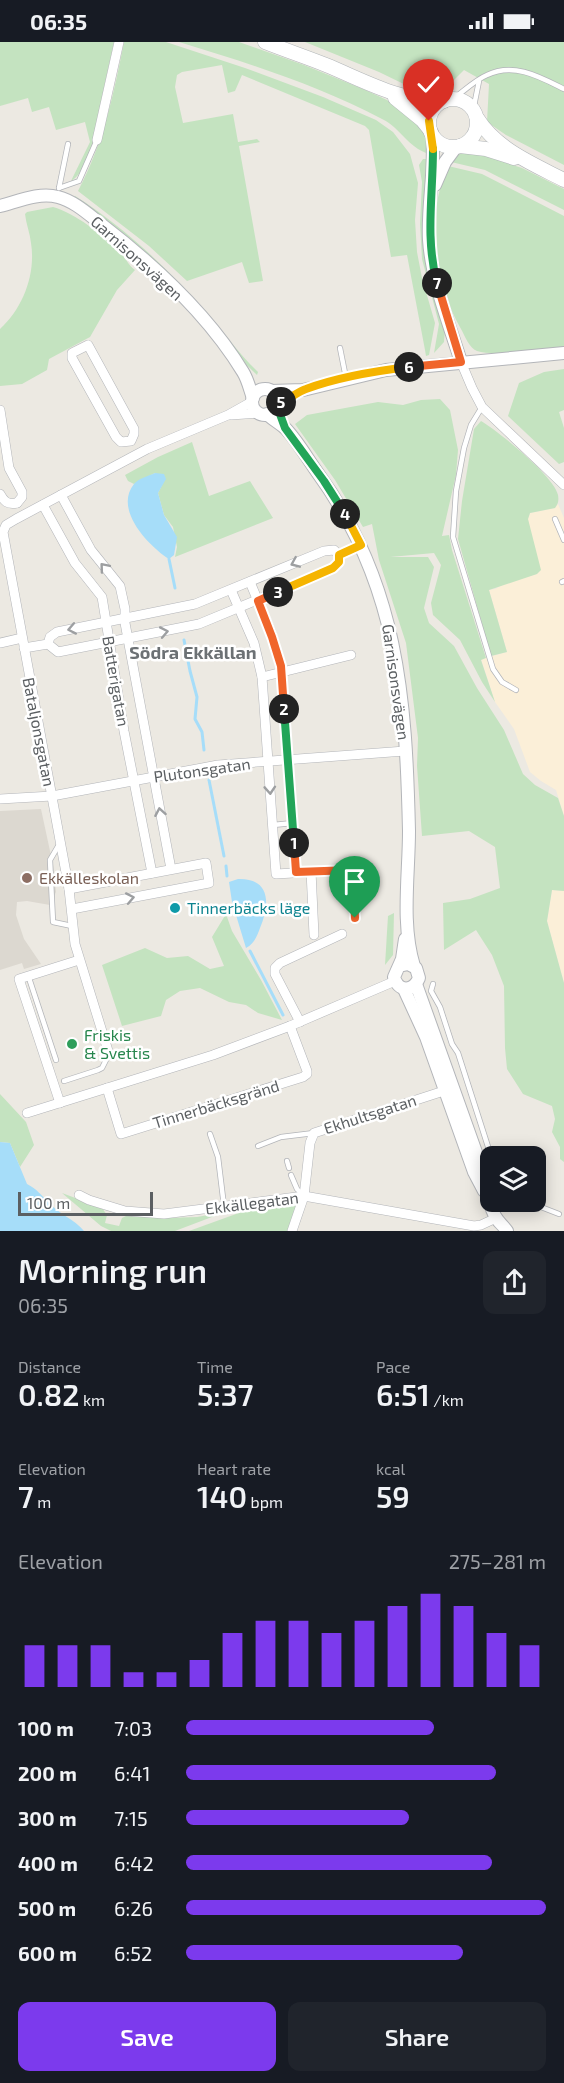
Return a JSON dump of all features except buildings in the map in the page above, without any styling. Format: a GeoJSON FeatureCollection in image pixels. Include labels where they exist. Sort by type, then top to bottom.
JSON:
{"type":"FeatureCollection","features":[{"type":"Feature","properties":{"kind":"main road"},"geometry":{"type":"LineString","coordinates":[[265,42],[411,99],[426,102],[448,100],[468,104],[485,131],[493,139],[527,162],[564,180]]}},
{"type":"Feature","properties":{"kind":"main road"},"geometry":{"type":"LineString","coordinates":[[386,91],[412,110],[439,142],[486,149],[527,162]]}},
{"type":"Feature","properties":{"kind":"main road"},"geometry":{"type":"LineString","coordinates":[[431,131],[429,121],[432,113],[437,106],[448,100]]}},
{"type":"Feature","properties":{"kind":"main road"},"geometry":{"type":"LineString","coordinates":[[458,146],[468,142],[474,135],[477,127],[475,114]]}},
{"type":"Feature","properties":{"kind":"street"},"geometry":{"type":"LineString","coordinates":[[97,140],[119,42]]}},
{"type":"Feature","properties":{"kind":"street"},"geometry":{"type":"LineString","coordinates":[[431,131],[433,147],[429,224],[431,259],[461,362],[482,407],[564,485]]}},
{"type":"Feature","properties":{"kind":"street"},"geometry":{"type":"LineString","coordinates":[[432,192],[445,162],[458,146]]}},
{"type":"Feature","properties":{"kind":"street"},"geometry":{"type":"LineString","coordinates":[[0,206],[58,192]]}},
{"type":"Feature","properties":{"kind":"street","name":"Garnisonsvägen"},"geometry":{"type":"LineString","coordinates":[[58,192],[90,215],[158,273],[204,321],[245,375],[253,399]]}},
{"type":"Feature","properties":{"kind":"street"},"geometry":{"type":"LineString","coordinates":[[84,346],[90,347],[134,429],[135,434],[130,441],[121,442],[116,437],[72,358],[72,353],[84,346]]}},
{"type":"Feature","properties":{"kind":"street"},"geometry":{"type":"LineString","coordinates":[[303,390],[277,405],[272,412],[263,413],[255,409],[253,399],[258,391],[303,390],[387,370],[564,353]]}},
{"type":"Feature","properties":{"kind":"street","name":"Garnisonsvägen"},"geometry":{"type":"LineString","coordinates":[[245,375],[269,390]]}},
{"type":"Feature","properties":{"kind":"street"},"geometry":{"type":"LineString","coordinates":[[269,390],[276,396],[277,405]]}},
{"type":"Feature","properties":{"kind":"street","name":"Bataljonsgatan"},"geometry":{"type":"LineString","coordinates":[[109,1054],[75,944],[69,889],[2,540],[3,532],[6,525],[23,515],[162,442],[228,415],[253,399]]}},
{"type":"Feature","properties":{"kind":"street","name":"Garnisonsvägen"},"geometry":{"type":"LineString","coordinates":[[277,405],[285,428],[331,492],[361,545],[380,593],[392,634],[400,689],[405,751],[409,833],[408,928],[414,966],[419,974],[405,984],[394,973],[399,966],[408,928]]}},
{"type":"Feature","properties":{"kind":"street"},"geometry":{"type":"LineString","coordinates":[[0,410],[9,468],[22,492],[22,497],[16,503],[10,504],[0,494]]}},
{"type":"Feature","properties":{"kind":"street","name":"Garnisonsvägen"},"geometry":{"type":"LineString","coordinates":[[263,413],[285,428]]}},
{"type":"Feature","properties":{"kind":"street","name":"Bataljonsgatan"},"geometry":{"type":"LineString","coordinates":[[228,415],[263,413]]}},
{"type":"Feature","properties":{"kind":"street"},"geometry":{"type":"LineString","coordinates":[[130,441],[138,454]]}},
{"type":"Feature","properties":{"kind":"street","name":"Batterigatan"},"geometry":{"type":"LineString","coordinates":[[61,495],[91,550],[120,586],[125,609],[124,619],[171,869]]}},
{"type":"Feature","properties":{"kind":"street"},"geometry":{"type":"LineString","coordinates":[[16,503],[23,515]]}},
{"type":"Feature","properties":{"kind":"street","name":"Batterigatan"},"geometry":{"type":"LineString","coordinates":[[43,505],[75,563],[100,592],[152,873]]}},
{"type":"Feature","properties":{"kind":"street"},"geometry":{"type":"LineString","coordinates":[[339,555],[361,545]]}},
{"type":"Feature","properties":{"kind":"street"},"geometry":{"type":"LineString","coordinates":[[0,643],[48,644],[58,652],[199,624],[333,568],[339,562],[339,555],[334,550],[324,551],[195,604],[57,632],[50,637],[48,644]]}},
{"type":"Feature","properties":{"kind":"street"},"geometry":{"type":"LineString","coordinates":[[250,582],[272,637],[282,672],[296,872]]}},
{"type":"Feature","properties":{"kind":"street"},"geometry":{"type":"LineString","coordinates":[[231,590],[254,643],[262,677],[276,874],[357,869],[355,918]]}},
{"type":"Feature","properties":{"kind":"street"},"geometry":{"type":"LineString","coordinates":[[262,677],[351,655]]}},
{"type":"Feature","properties":{"kind":"street","name":"Plutonsgatan"},"geometry":{"type":"LineString","coordinates":[[0,799],[52,796],[218,765],[405,751]]}},
{"type":"Feature","properties":{"kind":"street"},"geometry":{"type":"LineString","coordinates":[[69,889],[206,863],[209,883],[72,909]]}},
{"type":"Feature","properties":{"kind":"street"},"geometry":{"type":"LineString","coordinates":[[311,872],[314,935]]}},
{"type":"Feature","properties":{"kind":"street","name":"Tinnerbäcksgränd"},"geometry":{"type":"LineString","coordinates":[[106,1088],[121,1134],[303,1077],[307,1071],[295,1024],[275,974],[275,968],[280,963],[342,934]]}},
{"type":"Feature","properties":{"kind":"street"},"geometry":{"type":"LineString","coordinates":[[60,1103],[24,977],[79,960]]}},
{"type":"Feature","properties":{"kind":"street"},"geometry":{"type":"LineString","coordinates":[[399,966],[405,963],[414,966]]}},
{"type":"Feature","properties":{"kind":"street"},"geometry":{"type":"LineString","coordinates":[[27,1113],[213,1055],[405,984],[449,1089],[474,1172],[480,1181]]}},
{"type":"Feature","properties":{"kind":"street"},"geometry":{"type":"LineString","coordinates":[[449,1089],[470,1115],[480,1160]]}},
{"type":"Feature","properties":{"kind":"street","name":"Ekhultsgatan"},"geometry":{"type":"LineString","coordinates":[[292,1231],[304,1196],[310,1143],[314,1133],[449,1089]]}},
{"type":"Feature","properties":{"kind":"street","name":"Ekkällegatan"},"geometry":{"type":"LineString","coordinates":[[79,1195],[137,1213],[175,1213],[304,1196],[474,1226],[505,1227]]}},
{"type":"Feature","properties":{"kind":"street"},"geometry":{"type":"LineString","coordinates":[[498,1212],[505,1227]]}},
{"type":"Feature","properties":{"kind":"lane"},"geometry":{"type":"LineString","coordinates":[[448,100],[488,74],[501,71],[520,70],[564,89]]}},
{"type":"Feature","properties":{"kind":"lane"},"geometry":{"type":"LineString","coordinates":[[475,114],[479,80]]}},
{"type":"Feature","properties":{"kind":"lane"},"geometry":{"type":"LineString","coordinates":[[58,192],[79,181],[97,140]]}},
{"type":"Feature","properties":{"kind":"lane"},"geometry":{"type":"LineString","coordinates":[[58,192],[68,144]]}},
{"type":"Feature","properties":{"kind":"lane"},"geometry":{"type":"LineString","coordinates":[[340,348],[346,378]]}},
{"type":"Feature","properties":{"kind":"lane"},"geometry":{"type":"LineString","coordinates":[[482,407],[471,425],[464,448],[456,491],[453,537],[493,669],[502,682],[516,690]]}},
{"type":"Feature","properties":{"kind":"lane"},"geometry":{"type":"LineString","coordinates":[[555,519],[564,540]]}},
{"type":"Feature","properties":{"kind":"lane"},"geometry":{"type":"LineString","coordinates":[[273,825],[293,823]]}},
{"type":"Feature","properties":{"kind":"lane"},"geometry":{"type":"LineString","coordinates":[[60,843],[50,860],[53,922],[74,927]]}},
{"type":"Feature","properties":{"kind":"lane"},"geometry":{"type":"LineString","coordinates":[[24,977],[56,1060]]}},
{"type":"Feature","properties":{"kind":"lane"},"geometry":{"type":"LineString","coordinates":[[433,984],[431,991],[440,1007],[468,1083],[470,1115],[486,1146]]}},
{"type":"Feature","properties":{"kind":"lane"},"geometry":{"type":"LineString","coordinates":[[64,1081],[102,1068],[109,1054]]}},
{"type":"Feature","properties":{"kind":"lane"},"geometry":{"type":"LineString","coordinates":[[449,1089],[468,1083]]}},
{"type":"Feature","properties":{"kind":"lane"},"geometry":{"type":"LineString","coordinates":[[258,1146],[281,1137],[314,1133]]}},
{"type":"Feature","properties":{"kind":"lane"},"geometry":{"type":"LineString","coordinates":[[210,1134],[218,1157],[224,1206]]}},
{"type":"Feature","properties":{"kind":"lane"},"geometry":{"type":"LineString","coordinates":[[287,1161],[289,1168]]}},
{"type":"Feature","properties":{"kind":"lane"},"geometry":{"type":"LineString","coordinates":[[291,1175],[297,1189],[304,1196]]}},
{"type":"Feature","properties":{"kind":"lane"},"geometry":{"type":"LineString","coordinates":[[546,1209],[559,1214]]}},
{"type":"Feature","properties":{"kind":"shaded area"},"geometry":{"type":"Polygon","coordinates":[[[558,504],[564,518],[564,816],[556,790],[530,772],[514,729],[495,702],[481,659],[507,652],[489,590],[537,574],[528,519],[530,513],[555,508],[558,504]]]}},
{"type":"Feature","properties":{"kind":"shaded area","name":"Ekkälleskolan"},"geometry":{"type":"Polygon","coordinates":[[[41,809],[53,865],[56,892],[50,905],[27,901],[17,902],[16,915],[24,939],[41,964],[24,969],[22,963],[0,970],[0,811],[41,809]]]}},
{"type":"Feature","properties":{"kind":"shaded area"},"geometry":{"type":"Polygon","coordinates":[[[552,890],[564,891],[564,983],[547,921],[552,890]]]}},
{"type":"Feature","properties":{"kind":"green space"},"geometry":{"type":"Polygon","coordinates":[[[0,42],[114,42],[91,152],[80,173],[71,181],[90,142],[85,122],[56,130],[49,107],[32,112],[28,98],[0,106],[0,42]]]}},
{"type":"Feature","properties":{"kind":"green space"},"geometry":{"type":"Polygon","coordinates":[[[124,42],[166,42],[245,68],[323,97],[376,120],[393,132],[410,154],[418,183],[415,220],[417,252],[435,323],[429,355],[426,356],[407,255],[391,257],[369,130],[365,126],[242,75],[235,91],[228,93],[222,65],[182,72],[177,75],[175,87],[183,123],[233,114],[238,142],[257,139],[260,142],[239,146],[263,281],[249,283],[242,262],[187,281],[149,246],[78,191],[101,136],[124,42]]]}},
{"type":"Feature","properties":{"kind":"green space"},"geometry":{"type":"Polygon","coordinates":[[[179,42],[239,42],[363,89],[387,100],[416,120],[427,135],[429,154],[415,147],[389,123],[333,96],[256,67],[179,42]]]}},
{"type":"Feature","properties":{"kind":"green space"},"geometry":{"type":"Polygon","coordinates":[[[305,42],[564,42],[564,165],[506,135],[487,122],[489,84],[464,70],[444,90],[416,90],[379,72],[305,42]]]}},
{"type":"Feature","properties":{"kind":"green space"},"geometry":{"type":"Polygon","coordinates":[[[470,151],[522,168],[564,189],[564,210],[485,170],[451,162],[458,154],[470,151]]]}},
{"type":"Feature","properties":{"kind":"green space"},"geometry":{"type":"Polygon","coordinates":[[[423,159],[429,159],[424,205],[445,329],[444,342],[434,353],[439,324],[422,259],[420,224],[422,182],[419,165],[423,159]]]}},
{"type":"Feature","properties":{"kind":"green space"},"geometry":{"type":"Polygon","coordinates":[[[448,166],[482,174],[564,216],[564,347],[485,353],[477,351],[468,342],[451,310],[435,249],[436,207],[448,166]]]}},
{"type":"Feature","properties":{"kind":"green space"},"geometry":{"type":"Polygon","coordinates":[[[75,196],[130,236],[163,267],[210,316],[258,372],[257,375],[73,198],[75,196]]]}},
{"type":"Feature","properties":{"kind":"green space"},"geometry":{"type":"Polygon","coordinates":[[[53,207],[79,219],[97,232],[120,252],[135,270],[117,290],[90,337],[49,359],[47,370],[22,384],[0,386],[0,329],[21,301],[32,267],[31,243],[25,214],[53,207]]]}},
{"type":"Feature","properties":{"kind":"green space"},"geometry":{"type":"Polygon","coordinates":[[[564,369],[564,410],[559,412],[564,428],[564,462],[559,464],[508,416],[519,383],[544,372],[564,369]]]}},
{"type":"Feature","properties":{"kind":"green space"},"geometry":{"type":"Polygon","coordinates":[[[440,399],[450,410],[458,450],[456,475],[442,536],[449,535],[486,658],[481,660],[495,702],[460,640],[433,615],[431,603],[441,565],[434,553],[390,557],[428,557],[434,567],[424,608],[429,623],[454,646],[504,730],[523,774],[535,785],[558,798],[564,816],[564,891],[552,890],[547,921],[564,983],[564,1162],[560,1159],[560,1147],[552,1132],[555,1119],[552,1106],[523,1094],[507,1069],[504,986],[492,955],[476,930],[444,950],[443,903],[470,899],[500,888],[495,847],[469,831],[422,836],[417,766],[418,738],[406,643],[379,560],[372,524],[363,527],[335,480],[295,424],[307,415],[378,402],[403,405],[421,400],[440,399]]]}},
{"type":"Feature","properties":{"kind":"green space"},"geometry":{"type":"Polygon","coordinates":[[[481,421],[500,434],[536,466],[547,477],[558,495],[558,504],[555,508],[530,513],[528,519],[541,570],[537,574],[489,590],[507,652],[491,656],[458,539],[474,429],[481,421]]]}},
{"type":"Feature","properties":{"kind":"green space"},"geometry":{"type":"Polygon","coordinates":[[[192,442],[209,496],[250,481],[273,518],[175,557],[177,547],[173,527],[164,515],[158,493],[165,479],[155,473],[134,484],[128,481],[125,475],[192,442]]]}},
{"type":"Feature","properties":{"kind":"green space"},"geometry":{"type":"Polygon","coordinates":[[[394,913],[393,955],[385,965],[388,916],[394,913]]]}},
{"type":"Feature","properties":{"kind":"green space"},"geometry":{"type":"Polygon","coordinates":[[[226,914],[232,931],[282,1020],[258,1013],[246,1005],[229,1002],[200,988],[180,991],[166,1000],[161,1016],[122,1026],[102,965],[145,948],[167,958],[188,956],[210,969],[224,966],[212,937],[226,914]]]}},
{"type":"Feature","properties":{"kind":"green space"},"geometry":{"type":"Polygon","coordinates":[[[0,1094],[26,1122],[34,1145],[20,1167],[10,1143],[0,1142],[0,1094]]]}},
{"type":"Feature","properties":{"kind":"green space"},"geometry":{"type":"Polygon","coordinates":[[[62,1193],[102,1208],[107,1215],[105,1223],[119,1226],[122,1218],[126,1216],[197,1217],[225,1212],[175,1231],[111,1231],[101,1226],[62,1193]]]}},
{"type":"Feature","properties":{"kind":"green space"},"geometry":{"type":"Polygon","coordinates":[[[291,1201],[297,1206],[289,1231],[189,1231],[258,1206],[291,1201]]]}},
{"type":"Feature","properties":{"kind":"water"},"geometry":{"type":"Polygon","coordinates":[[[155,473],[164,474],[166,479],[158,493],[164,515],[177,537],[174,555],[169,559],[144,537],[131,516],[128,505],[129,494],[134,484],[155,473]]]}},
{"type":"Feature","properties":{"kind":"water"},"geometry":{"type":"Polygon","coordinates":[[[238,879],[257,883],[265,894],[266,902],[258,934],[246,948],[232,902],[229,882],[238,879]]]}},
{"type":"Feature","properties":{"kind":"water"},"geometry":{"type":"Polygon","coordinates":[[[0,1142],[10,1143],[27,1184],[84,1231],[0,1231],[0,1142]]]}},
{"type":"Feature","properties":{"kind":"waterway"},"geometry":{"type":"LineString","coordinates":[[169,559],[175,588]]}},
{"type":"Feature","properties":{"kind":"waterway"},"geometry":{"type":"LineString","coordinates":[[184,640],[197,697],[195,719],[202,732],[204,750]]}},
{"type":"Feature","properties":{"kind":"waterway"},"geometry":{"type":"LineString","coordinates":[[209,780],[224,856]]}},
{"type":"Feature","properties":{"kind":"waterway"},"geometry":{"type":"LineString","coordinates":[[226,866],[227,876]]}},
{"type":"Feature","properties":{"kind":"waterway"},"geometry":{"type":"LineString","coordinates":[[250,951],[283,1015]]}},
{"type":"Feature","properties":{"kind":"place","name":"Ekkälleskolan"},"geometry":{"type":"Point","coordinates":[27,878]}},
{"type":"Feature","properties":{"kind":"place","name":"Tinnerbäcks läge"},"geometry":{"type":"Point","coordinates":[175,908]}},
{"type":"Feature","properties":{"kind":"place","name":"Friskis & Svettis"},"geometry":{"type":"Point","coordinates":[72,1044]}},
{"type":"Feature","properties":{"kind":"district","name":"Södra Ekkällan"},"geometry":{"type":"Point","coordinates":[193,653]}},
{"type":"Feature","properties":{"kind":"route"},"geometry":{"type":"LineString","coordinates":[[355,918],[353,870],[296,872],[281,666],[258,601],[333,568],[339,562],[339,555],[361,545],[331,492],[285,428],[277,404],[289,400],[303,390],[346,378],[387,370],[461,362],[431,259],[429,224],[433,147],[429,121]]}}]}
